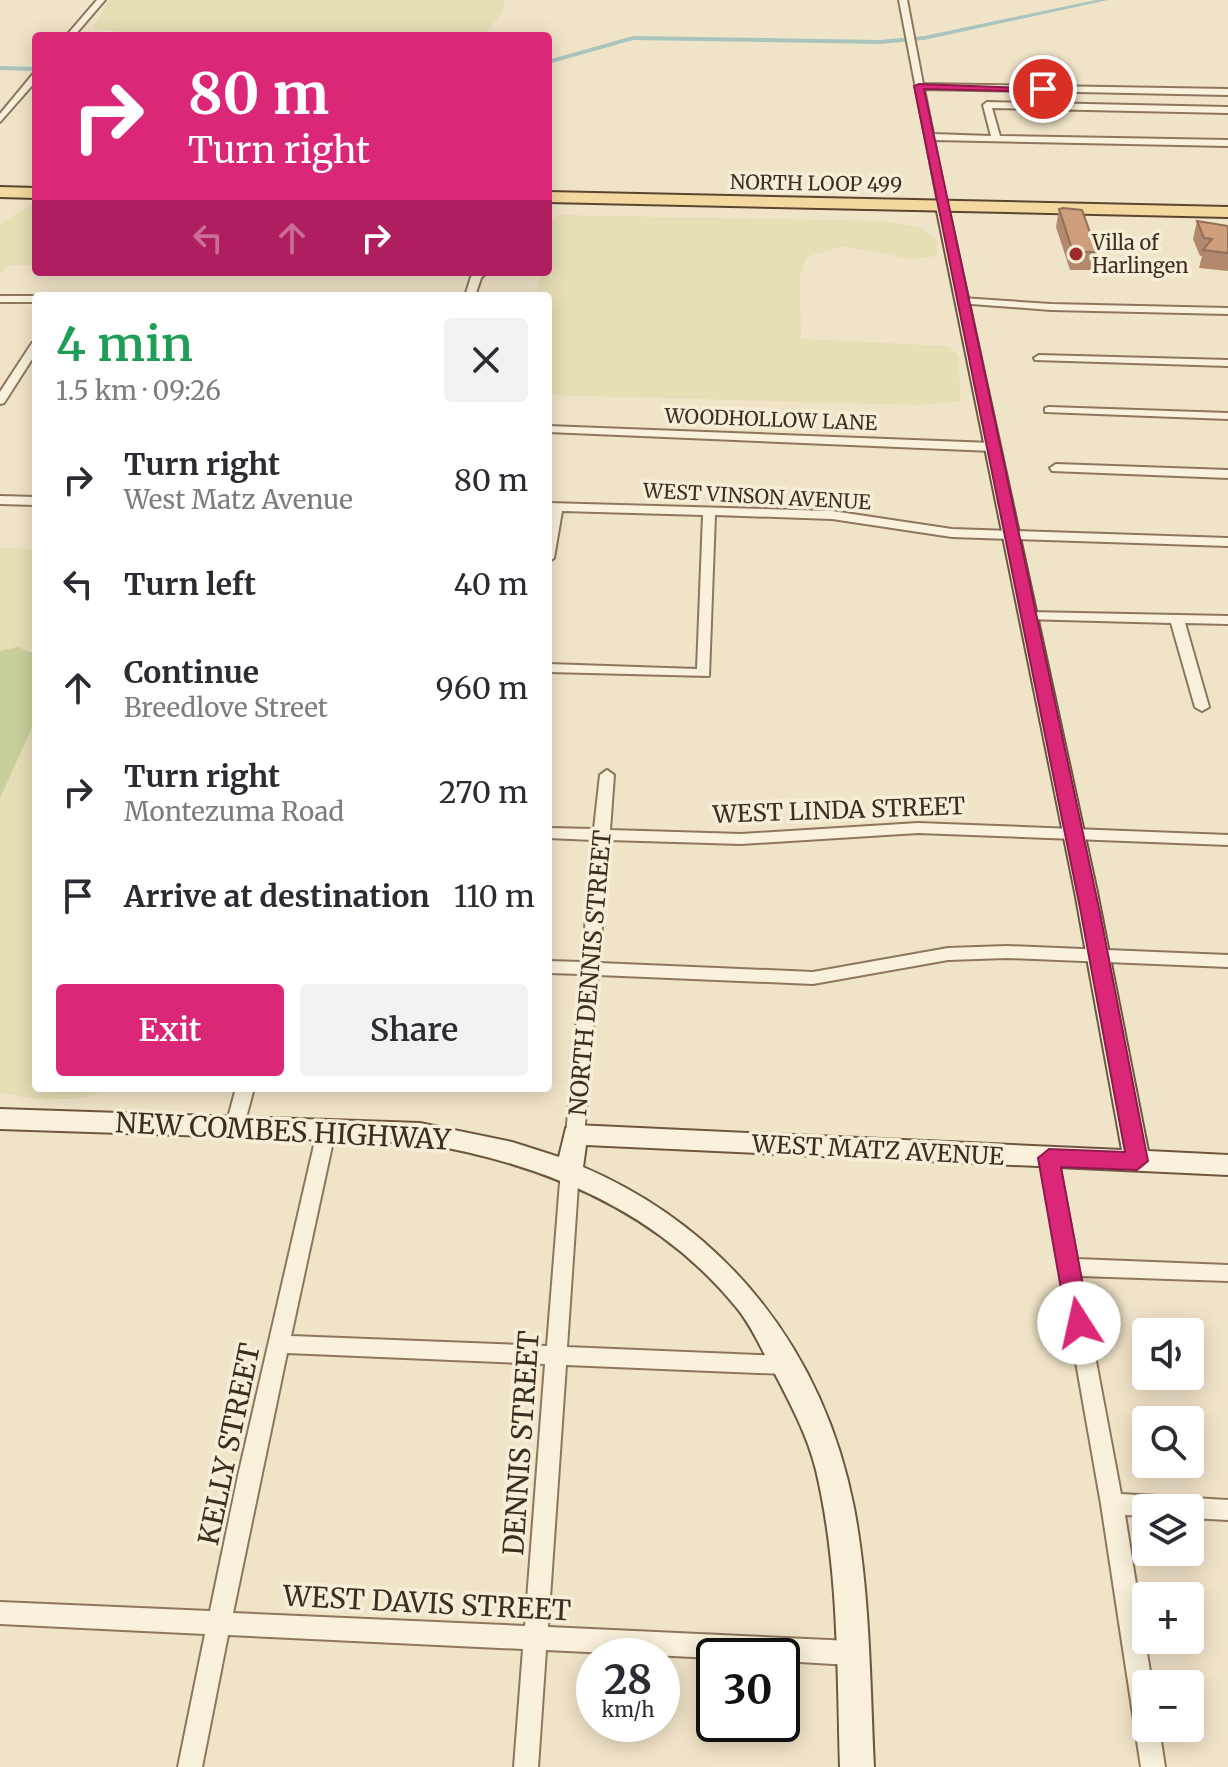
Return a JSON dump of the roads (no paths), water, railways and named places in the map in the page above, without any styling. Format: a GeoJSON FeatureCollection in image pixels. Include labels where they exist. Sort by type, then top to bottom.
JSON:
{"type":"FeatureCollection","features":[{"type":"Feature","properties":{"kind":"main road"},"geometry":{"type":"LineString","coordinates":[[0,185],[32,186]]}},
{"type":"Feature","properties":{"kind":"main road"},"geometry":{"type":"LineString","coordinates":[[0,192],[32,193]]}},
{"type":"Feature","properties":{"kind":"main road","name":"NORTH LOOP 499"},"geometry":{"type":"LineString","coordinates":[[552,202],[605,198],[1228,223]]}},
{"type":"Feature","properties":{"kind":"main road","name":"NORTH LOOP 499"},"geometry":{"type":"LineString","coordinates":[[552,202],[773,213],[944,211]]}},
{"type":"Feature","properties":{"kind":"main road"},"geometry":{"type":"LineString","coordinates":[[944,211],[1106,209],[1228,212]]}},
{"type":"Feature","properties":{"kind":"street"},"geometry":{"type":"LineString","coordinates":[[73,32],[101,0]]}},
{"type":"Feature","properties":{"kind":"street"},"geometry":{"type":"LineString","coordinates":[[903,0],[962,301],[1099,956],[1137,1161]]}},
{"type":"Feature","properties":{"kind":"street"},"geometry":{"type":"LineString","coordinates":[[0,119],[32,81]]}},
{"type":"Feature","properties":{"kind":"street"},"geometry":{"type":"LineString","coordinates":[[919,86],[1228,92]]}},
{"type":"Feature","properties":{"kind":"street"},"geometry":{"type":"LineString","coordinates":[[996,138],[987,105],[1228,110]]}},
{"type":"Feature","properties":{"kind":"street"},"geometry":{"type":"LineString","coordinates":[[929,137],[1228,143]]}},
{"type":"Feature","properties":{"kind":"street"},"geometry":{"type":"LineString","coordinates":[[0,299],[32,299]]}},
{"type":"Feature","properties":{"kind":"street"},"geometry":{"type":"LineString","coordinates":[[962,301],[1228,311]]}},
{"type":"Feature","properties":{"kind":"street"},"geometry":{"type":"LineString","coordinates":[[0,401],[32,351]]}},
{"type":"Feature","properties":{"kind":"street"},"geometry":{"type":"LineString","coordinates":[[1039,358],[1228,363]]}},
{"type":"Feature","properties":{"kind":"street"},"geometry":{"type":"LineString","coordinates":[[1049,410],[1228,416]]}},
{"type":"Feature","properties":{"kind":"street","name":"WOODHOLLOW LANE"},"geometry":{"type":"LineString","coordinates":[[552,429],[992,447]]}},
{"type":"Feature","properties":{"kind":"street"},"geometry":{"type":"LineString","coordinates":[[1056,468],[1228,474]]}},
{"type":"Feature","properties":{"kind":"street"},"geometry":{"type":"LineString","coordinates":[[0,500],[32,501]]}},
{"type":"Feature","properties":{"kind":"street","name":"WEST VINSON AVENUE"},"geometry":{"type":"LineString","coordinates":[[552,507],[832,515],[940,532],[1228,542]]}},
{"type":"Feature","properties":{"kind":"street"},"geometry":{"type":"LineString","coordinates":[[552,668],[704,673],[709,511]]}},
{"type":"Feature","properties":{"kind":"street"},"geometry":{"type":"LineString","coordinates":[[1029,616],[1228,620]]}},
{"type":"Feature","properties":{"kind":"street"},"geometry":{"type":"LineString","coordinates":[[1177,619],[1202,707]]}},
{"type":"Feature","properties":{"kind":"street","name":"NORTH DENNIS STREET"},"geometry":{"type":"LineString","coordinates":[[570,1170],[604,834],[607,775]]}},
{"type":"Feature","properties":{"kind":"street","name":"WEST LINDA STREET"},"geometry":{"type":"LineString","coordinates":[[552,833],[768,838],[890,828],[1228,840]]}},
{"type":"Feature","properties":{"kind":"street"},"geometry":{"type":"LineString","coordinates":[[552,967],[813,978],[948,954],[1007,952],[1228,961]]}},
{"type":"Feature","properties":{"kind":"street"},"geometry":{"type":"LineString","coordinates":[[234,1129],[244,1092]]}},
{"type":"Feature","properties":{"kind":"street","name":"NEW COMBES HIGHWAY"},"geometry":{"type":"LineString","coordinates":[[0,1119],[420,1133],[460,1138],[570,1170],[638,1204],[706,1256],[747,1301],[811,1411],[832,1474],[844,1541],[857,1767]]}},
{"type":"Feature","properties":{"kind":"street","name":"KELLY STREET"},"geometry":{"type":"LineString","coordinates":[[190,1767],[326,1132]]}},
{"type":"Feature","properties":{"kind":"street","name":"WEST MATZ AVENUE"},"geometry":{"type":"LineString","coordinates":[[575,1135],[1228,1165]]}},
{"type":"Feature","properties":{"kind":"street"},"geometry":{"type":"LineString","coordinates":[[1049,1158],[1112,1504],[1138,1670]]}},
{"type":"Feature","properties":{"kind":"street","name":"DENNIS STREET"},"geometry":{"type":"LineString","coordinates":[[526,1767],[570,1170]]}},
{"type":"Feature","properties":{"kind":"street"},"geometry":{"type":"LineString","coordinates":[[1069,1267],[1228,1273]]}},
{"type":"Feature","properties":{"kind":"street"},"geometry":{"type":"LineString","coordinates":[[279,1344],[784,1365]]}},
{"type":"Feature","properties":{"kind":"street"},"geometry":{"type":"LineString","coordinates":[[1112,1504],[1228,1510]]}},
{"type":"Feature","properties":{"kind":"street","name":"WEST DAVIS STREET"},"geometry":{"type":"LineString","coordinates":[[0,1613],[221,1621],[537,1641],[851,1653]]}},
{"type":"Feature","properties":{"kind":"street"},"geometry":{"type":"LineString","coordinates":[[1149,1742],[1153,1767]]}},
{"type":"Feature","properties":{"kind":"waterway"},"geometry":{"type":"LineString","coordinates":[[552,61],[633,38],[880,42],[924,38],[1105,0]]}},
{"type":"Feature","properties":{"kind":"waterway"},"geometry":{"type":"LineString","coordinates":[[0,68],[32,69]]}},
{"type":"Feature","properties":{"kind":"place","name":"Villa of Harlingen"},"geometry":{"type":"Point","coordinates":[1076,254]}}]}
